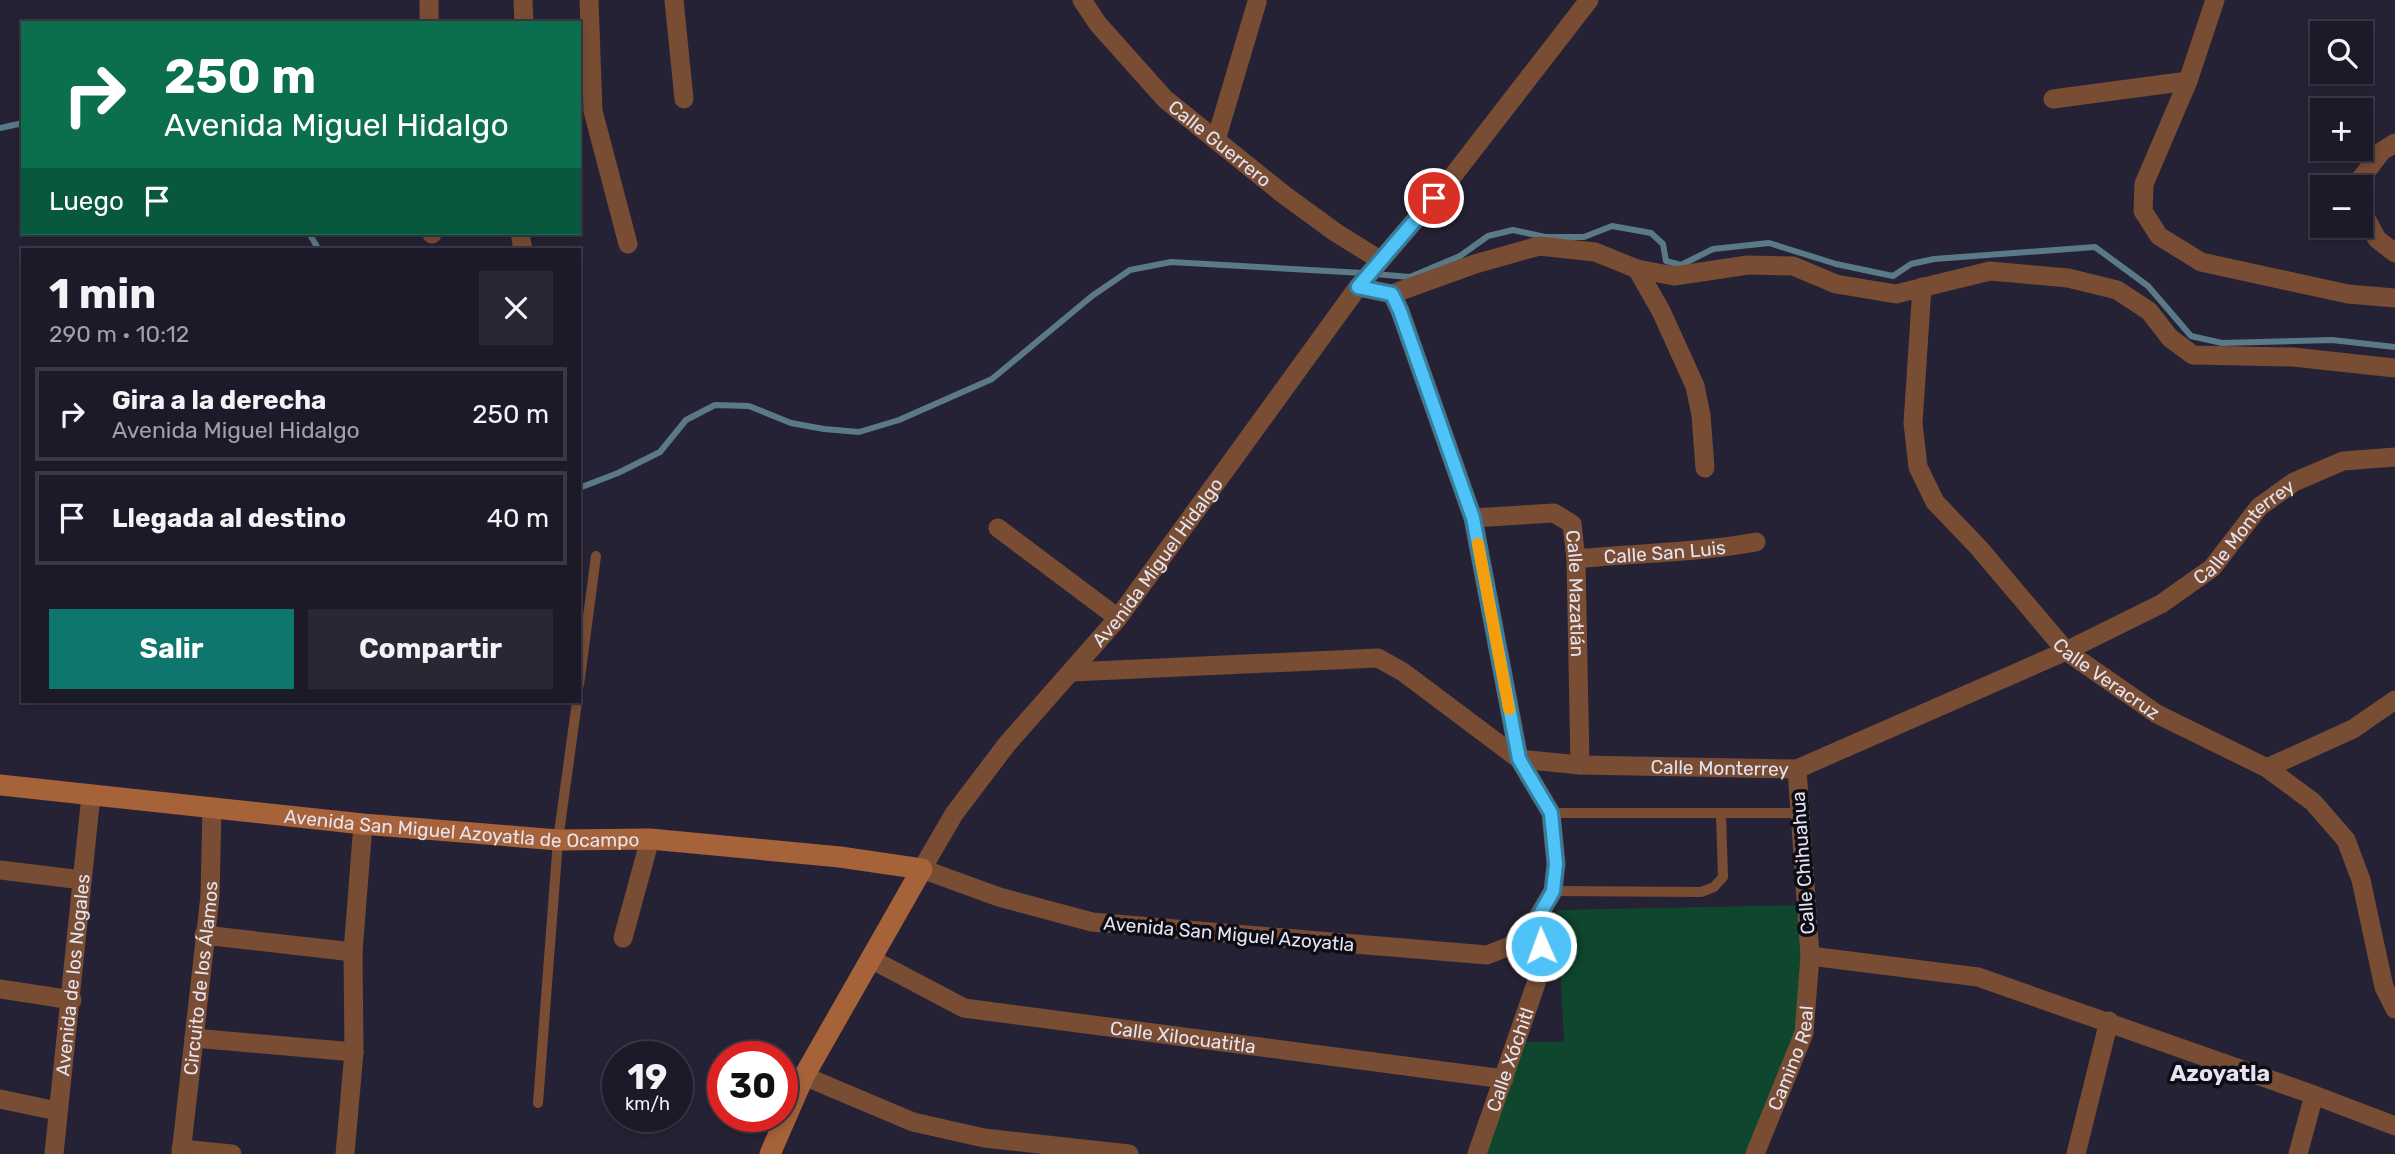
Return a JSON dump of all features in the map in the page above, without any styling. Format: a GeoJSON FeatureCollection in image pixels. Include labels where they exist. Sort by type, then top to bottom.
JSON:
{"type":"FeatureCollection","features":[{"type":"Feature","properties":{"kind":"street"},"geometry":{"type":"LineString","coordinates":[[429,0],[429,21]]}},
{"type":"Feature","properties":{"kind":"street"},"geometry":{"type":"LineString","coordinates":[[523,0],[524,21]]}},
{"type":"Feature","properties":{"kind":"street"},"geometry":{"type":"LineString","coordinates":[[589,0],[593,111],[628,244]]}},
{"type":"Feature","properties":{"kind":"street"},"geometry":{"type":"LineString","coordinates":[[674,0],[684,99]]}},
{"type":"Feature","properties":{"kind":"street","name":"Calle Guerrero"},"geometry":{"type":"LineString","coordinates":[[1082,0],[1098,24],[1165,99],[1335,232],[1380,260]]}},
{"type":"Feature","properties":{"kind":"street","name":"Avenida Miguel Hidalgo"},"geometry":{"type":"LineString","coordinates":[[770,1154],[804,1076],[961,804],[1007,744],[1118,618],[1358,287],[1452,177],[1589,0]]}},
{"type":"Feature","properties":{"kind":"street"},"geometry":{"type":"LineString","coordinates":[[2215,0],[2188,81],[2144,184],[2143,211],[2159,236],[2201,262],[2348,294],[2395,298]]}},
{"type":"Feature","properties":{"kind":"street"},"geometry":{"type":"LineString","coordinates":[[1216,140],[1257,2]]}},
{"type":"Feature","properties":{"kind":"street"},"geometry":{"type":"LineString","coordinates":[[2053,99],[2188,81]]}},
{"type":"Feature","properties":{"kind":"street"},"geometry":{"type":"LineString","coordinates":[[2364,175],[2382,151],[2395,143]]}},
{"type":"Feature","properties":{"kind":"street"},"geometry":{"type":"LineString","coordinates":[[2373,232],[2377,239],[2395,253]]}},
{"type":"Feature","properties":{"kind":"street"},"geometry":{"type":"LineString","coordinates":[[1358,287],[1392,294],[1475,264],[1539,246],[1595,252],[1637,269],[1674,276],[1748,265],[1793,266],[1836,284],[1896,294],[1990,271],[2068,278],[2117,290],[2149,311],[2170,338],[2193,355],[2293,357],[2395,368]]}},
{"type":"Feature","properties":{"kind":"street"},"geometry":{"type":"LineString","coordinates":[[1637,269],[1661,312],[1695,386],[1701,415],[1705,468]]}},
{"type":"Feature","properties":{"kind":"street","name":"Calle Veracruz"},"geometry":{"type":"LineString","coordinates":[[1922,287],[1913,422],[1918,467],[1935,502],[1979,548],[2066,651],[2157,714],[2267,768],[2313,802],[2346,840],[2361,880],[2384,988],[2395,1009]]}},
{"type":"Feature","properties":{"kind":"street"},"geometry":{"type":"LineString","coordinates":[[1392,294],[1410,336],[1473,518],[1519,759],[1551,813],[1556,864],[1553,891],[1534,924]]}},
{"type":"Feature","properties":{"kind":"street","name":"Calle Monterrey"},"geometry":{"type":"LineString","coordinates":[[1519,759],[1580,765],[1797,769],[2066,651],[2161,604],[2211,568],[2259,507],[2294,482],[2343,461],[2395,457]]}},
{"type":"Feature","properties":{"kind":"street","name":"Calle Mazatlán"},"geometry":{"type":"LineString","coordinates":[[1473,518],[1554,513],[1572,524],[1576,559],[1580,765]]}},
{"type":"Feature","properties":{"kind":"street"},"geometry":{"type":"LineString","coordinates":[[998,528],[1118,618]]}},
{"type":"Feature","properties":{"kind":"street","name":"Calle San Luis"},"geometry":{"type":"LineString","coordinates":[[1576,559],[1643,552],[1716,550],[1756,541]]}},
{"type":"Feature","properties":{"kind":"street"},"geometry":{"type":"LineString","coordinates":[[1072,672],[1378,657],[1404,671],[1519,759]]}},
{"type":"Feature","properties":{"kind":"street"},"geometry":{"type":"LineString","coordinates":[[2267,768],[2353,729],[2395,700]]}},
{"type":"Feature","properties":{"kind":"street","name":"Calle Chihuahua"},"geometry":{"type":"LineString","coordinates":[[1797,769],[1810,956]]}},
{"type":"Feature","properties":{"kind":"street","name":"Avenida San Miguel Azoyatla de Ocampo"},"geometry":{"type":"LineString","coordinates":[[0,785],[363,824],[558,840],[650,839],[840,857],[922,869]]}},
{"type":"Feature","properties":{"kind":"street","name":"Avenida de los Nogales"},"geometry":{"type":"LineString","coordinates":[[54,1154],[72,1000],[91,795]]}},
{"type":"Feature","properties":{"kind":"street","name":"Circuito de los Álamos"},"geometry":{"type":"LineString","coordinates":[[181,1151],[210,896],[212,809]]}},
{"type":"Feature","properties":{"kind":"street"},"geometry":{"type":"LineString","coordinates":[[345,1154],[354,1052],[353,952],[363,824]]}},
{"type":"Feature","properties":{"kind":"street"},"geometry":{"type":"LineString","coordinates":[[623,938],[650,839]]}},
{"type":"Feature","properties":{"kind":"street","name":"Avenida San Miguel Azoyatla"},"geometry":{"type":"LineString","coordinates":[[922,869],[999,897],[1093,922],[1487,956],[1510,946],[1534,924]]}},
{"type":"Feature","properties":{"kind":"street"},"geometry":{"type":"LineString","coordinates":[[0,870],[82,880]]}},
{"type":"Feature","properties":{"kind":"street","name":"Calle Xóchitl"},"geometry":{"type":"LineString","coordinates":[[1477,1154],[1540,972],[1541,946],[1534,924]]}},
{"type":"Feature","properties":{"kind":"street"},"geometry":{"type":"LineString","coordinates":[[204,935],[353,952]]}},
{"type":"Feature","properties":{"kind":"street"},"geometry":{"type":"LineString","coordinates":[[1810,956],[1978,976],[2395,1126]]}},
{"type":"Feature","properties":{"kind":"street","name":"Camino Real"},"geometry":{"type":"LineString","coordinates":[[1755,1154],[1804,1033],[1810,956]]}},
{"type":"Feature","properties":{"kind":"street","name":"Calle Xilocuatitla"},"geometry":{"type":"LineString","coordinates":[[871,959],[964,1008],[1504,1079]]}},
{"type":"Feature","properties":{"kind":"street"},"geometry":{"type":"LineString","coordinates":[[0,989],[72,1000]]}},
{"type":"Feature","properties":{"kind":"street"},"geometry":{"type":"LineString","coordinates":[[2076,1154],[2109,1021]]}},
{"type":"Feature","properties":{"kind":"street"},"geometry":{"type":"LineString","coordinates":[[194,1038],[354,1052]]}},
{"type":"Feature","properties":{"kind":"street"},"geometry":{"type":"LineString","coordinates":[[804,1076],[913,1122],[984,1138],[1129,1154]]}},
{"type":"Feature","properties":{"kind":"street"},"geometry":{"type":"LineString","coordinates":[[2298,1154],[2314,1095]]}},
{"type":"Feature","properties":{"kind":"street"},"geometry":{"type":"LineString","coordinates":[[0,1099],[57,1111]]}},
{"type":"Feature","properties":{"kind":"street"},"geometry":{"type":"LineString","coordinates":[[181,1151],[232,1154]]}},
{"type":"Feature","properties":{"kind":"lane"},"geometry":{"type":"LineString","coordinates":[[581,670],[596,556]]}},
{"type":"Feature","properties":{"kind":"lane"},"geometry":{"type":"LineString","coordinates":[[538,1103],[558,840],[577,703]]}},
{"type":"Feature","properties":{"kind":"lane"},"geometry":{"type":"LineString","coordinates":[[1551,813],[1800,813]]}},
{"type":"Feature","properties":{"kind":"lane"},"geometry":{"type":"LineString","coordinates":[[1553,891],[1701,892],[1714,887],[1723,877],[1721,814]]}},
{"type":"Feature","properties":{"kind":"green space"},"geometry":{"type":"Polygon","coordinates":[[[1805,905],[1798,1040],[1790,1046],[1745,1154],[1485,1154],[1525,1042],[1564,1042],[1557,910],[1805,905]]]}},
{"type":"Feature","properties":{"kind":"waterway"},"geometry":{"type":"LineString","coordinates":[[0,128],[21,123]]}},
{"type":"Feature","properties":{"kind":"waterway"},"geometry":{"type":"LineString","coordinates":[[1374,274],[1410,277],[1460,256],[1488,236],[1513,230],[1545,237],[1584,237],[1612,226],[1651,233],[1663,244],[1666,261],[1681,265],[1713,249],[1769,243],[1836,264],[1893,276],[1911,264],[1934,259],[2095,247],[2148,286],[2191,336],[2222,343],[2332,340],[2395,347]]}},
{"type":"Feature","properties":{"kind":"waterway"},"geometry":{"type":"LineString","coordinates":[[310,235],[318,248]]}},
{"type":"Feature","properties":{"kind":"waterway"},"geometry":{"type":"LineString","coordinates":[[581,487],[660,452],[686,420],[715,405],[749,406],[791,423],[859,432],[899,420],[992,379],[1092,296],[1130,270],[1171,262],[1363,273]]}},
{"type":"Feature","properties":{"kind":"slow traffic"},"geometry":{"type":"LineString","coordinates":[[1478,544],[1509,709]]}},
{"type":"Feature","properties":{"kind":"district","name":"Azoyatla"},"geometry":{"type":"Point","coordinates":[2220,1073]}},
{"type":"Feature","properties":{"kind":"route"},"geometry":{"type":"LineString","coordinates":[[1434,198],[1358,287],[1392,294],[1473,518],[1519,759],[1551,813],[1556,864],[1553,891],[1535,923],[1541,946]]}}]}
